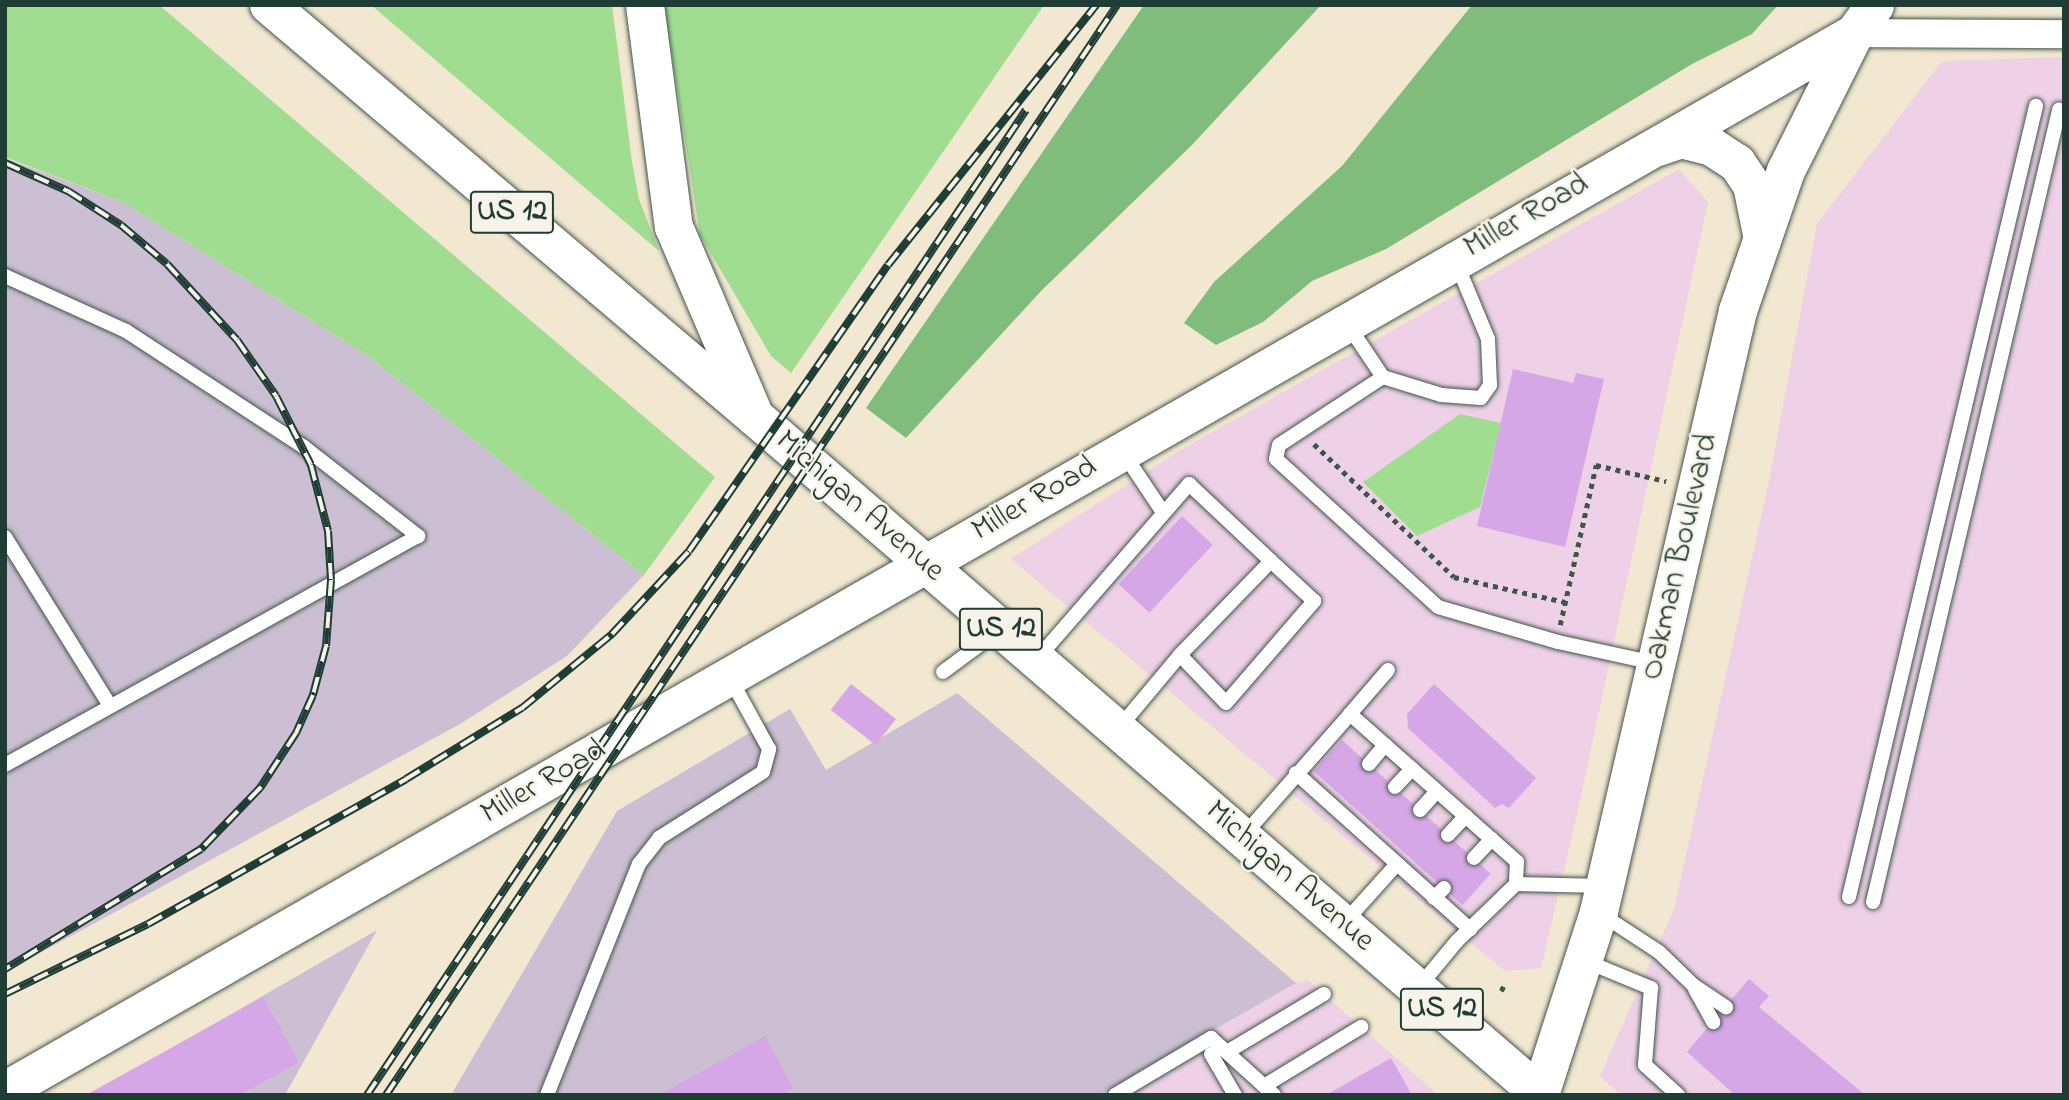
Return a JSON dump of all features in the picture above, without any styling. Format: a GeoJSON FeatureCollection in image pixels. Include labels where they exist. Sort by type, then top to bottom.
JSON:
{"type":"FeatureCollection","features":[{"type":"Feature","properties":{"kind":"main road","name":"Michigan Avenue"},"geometry":{"type":"LineString","coordinates":[[269,5],[755,417],[1540,1095]]}},
{"type":"Feature","properties":{"kind":"main road"},"geometry":{"type":"LineString","coordinates":[[645,5],[674,227],[755,417]]}},
{"type":"Feature","properties":{"kind":"main road","name":"Miller Road"},"geometry":{"type":"LineString","coordinates":[[5,1091],[1641,153],[1865,19]]}},
{"type":"Feature","properties":{"kind":"main road","name":"Oakman Boulevard"},"geometry":{"type":"LineString","coordinates":[[1540,1095],[1602,899],[1738,311],[1786,171],[1865,19]]}},
{"type":"Feature","properties":{"kind":"main road"},"geometry":{"type":"LineString","coordinates":[[1641,153],[1681,139],[1712,147],[1737,163],[1752,185],[1762,240]]}},
{"type":"Feature","properties":{"kind":"street"},"geometry":{"type":"LineString","coordinates":[[1865,19],[2064,34]]}},
{"type":"Feature","properties":{"kind":"lane"},"geometry":{"type":"LineString","coordinates":[[1849,897],[2036,106]]}},
{"type":"Feature","properties":{"kind":"lane"},"geometry":{"type":"LineString","coordinates":[[1873,902],[2059,110]]}},
{"type":"Feature","properties":{"kind":"lane"},"geometry":{"type":"LineString","coordinates":[[1346,321],[1383,377],[1441,395],[1481,398],[1490,385],[1488,339],[1454,258]]}},
{"type":"Feature","properties":{"kind":"lane"},"geometry":{"type":"LineString","coordinates":[[5,276],[126,331],[304,447],[418,536],[109,704],[5,765]]}},
{"type":"Feature","properties":{"kind":"lane"},"geometry":{"type":"LineString","coordinates":[[1383,377],[1279,445],[1276,459],[1438,607],[1558,642],[1656,663]]}},
{"type":"Feature","properties":{"kind":"lane"},"geometry":{"type":"LineString","coordinates":[[1121,450],[1162,511]]}},
{"type":"Feature","properties":{"kind":"lane"},"geometry":{"type":"LineString","coordinates":[[1037,659],[1188,484],[1314,601],[1226,703],[1180,655]]}},
{"type":"Feature","properties":{"kind":"lane"},"geometry":{"type":"LineString","coordinates":[[5,537],[109,704]]}},
{"type":"Feature","properties":{"kind":"lane"},"geometry":{"type":"LineString","coordinates":[[1118,729],[1180,655],[1271,561]]}},
{"type":"Feature","properties":{"kind":"lane"},"geometry":{"type":"LineString","coordinates":[[943,672],[1001,629]]}},
{"type":"Feature","properties":{"kind":"lane"},"geometry":{"type":"LineString","coordinates":[[1242,837],[1388,670]]}},
{"type":"Feature","properties":{"kind":"lane"},"geometry":{"type":"LineString","coordinates":[[547,1095],[639,864],[659,838],[763,772],[769,750],[729,676]]}},
{"type":"Feature","properties":{"kind":"lane"},"geometry":{"type":"LineString","coordinates":[[1350,714],[1517,862],[1517,884],[1470,929],[1418,988]]}},
{"type":"Feature","properties":{"kind":"lane"},"geometry":{"type":"LineString","coordinates":[[1369,764],[1385,745]]}},
{"type":"Feature","properties":{"kind":"lane"},"geometry":{"type":"LineString","coordinates":[[1395,787],[1412,769]]}},
{"type":"Feature","properties":{"kind":"lane"},"geometry":{"type":"LineString","coordinates":[[1296,773],[1336,800],[1362,823],[1387,846],[1397,864],[1415,870],[1470,929]]}},
{"type":"Feature","properties":{"kind":"lane"},"geometry":{"type":"LineString","coordinates":[[1420,810],[1437,791]]}},
{"type":"Feature","properties":{"kind":"lane"},"geometry":{"type":"LineString","coordinates":[[1448,835],[1466,816]]}},
{"type":"Feature","properties":{"kind":"lane"},"geometry":{"type":"LineString","coordinates":[[1474,858],[1492,839]]}},
{"type":"Feature","properties":{"kind":"lane"},"geometry":{"type":"LineString","coordinates":[[1343,924],[1397,864]]}},
{"type":"Feature","properties":{"kind":"lane"},"geometry":{"type":"LineString","coordinates":[[1517,884],[1602,899],[1693,985],[1726,1007]]}},
{"type":"Feature","properties":{"kind":"lane"},"geometry":{"type":"LineString","coordinates":[[1583,960],[1651,988],[1645,1065],[1678,1095]]}},
{"type":"Feature","properties":{"kind":"lane"},"geometry":{"type":"LineString","coordinates":[[1693,985],[1713,1022]]}},
{"type":"Feature","properties":{"kind":"lane"},"geometry":{"type":"LineString","coordinates":[[1227,1052],[1324,994]]}},
{"type":"Feature","properties":{"kind":"lane"},"geometry":{"type":"LineString","coordinates":[[1115,1095],[1157,1077],[1211,1038],[1269,1090],[1361,1027]]}},
{"type":"Feature","properties":{"kind":"lane"},"geometry":{"type":"LineString","coordinates":[[1211,1054],[1235,1095]]}},
{"type":"Feature","properties":{"kind":"path"},"geometry":{"type":"LineString","coordinates":[[1322,452],[1454,577],[1565,602]]}},
{"type":"Feature","properties":{"kind":"path"},"geometry":{"type":"LineString","coordinates":[[1559,627],[1597,464],[1656,479]]}},
{"type":"Feature","properties":{"kind":"path"},"geometry":{"type":"LineString","coordinates":[[1501,991],[1505,983]]}},
{"type":"Feature","properties":{"kind":"shaded area"},"geometry":{"type":"Polygon","coordinates":[[[2064,57],[2064,1095],[1621,1095],[1600,1076],[1674,909],[1769,481],[1817,224],[1942,61],[2064,57]]]}},
{"type":"Feature","properties":{"kind":"shaded area"},"geometry":{"type":"Polygon","coordinates":[[[5,158],[123,202],[368,356],[644,575],[567,656],[460,724],[5,972],[5,158]]]}},
{"type":"Feature","properties":{"kind":"shaded area"},"geometry":{"type":"Polygon","coordinates":[[[1679,169],[1708,202],[1577,814],[1541,968],[1505,971],[1011,559],[1184,448],[1679,169]]]}},
{"type":"Feature","properties":{"kind":"shaded area"},"geometry":{"type":"Polygon","coordinates":[[[957,693],[1296,983],[1100,1095],[451,1095],[617,811],[790,709],[826,770],[957,693]]]}},
{"type":"Feature","properties":{"kind":"shaded area"},"geometry":{"type":"Polygon","coordinates":[[[377,930],[285,1095],[91,1095],[377,930]]]}},
{"type":"Feature","properties":{"kind":"shaded area"},"geometry":{"type":"Polygon","coordinates":[[[1308,980],[1438,1095],[1100,1095],[1296,983],[1308,980]]]}},
{"type":"Feature","properties":{"kind":"green space"},"geometry":{"type":"Polygon","coordinates":[[[5,5],[159,5],[715,477],[644,575],[368,356],[123,202],[5,157],[5,5]]]}},
{"type":"Feature","properties":{"kind":"green space"},"geometry":{"type":"Polygon","coordinates":[[[371,5],[612,5],[639,199],[659,251],[371,5]]]}},
{"type":"Feature","properties":{"kind":"green space"},"geometry":{"type":"Polygon","coordinates":[[[664,5],[1044,5],[791,373],[771,356],[700,235],[664,5]]]}},
{"type":"Feature","properties":{"kind":"green space"},"geometry":{"type":"Polygon","coordinates":[[[1144,5],[1321,5],[1192,145],[1042,290],[906,438],[866,408],[1144,5]]]}},
{"type":"Feature","properties":{"kind":"green space"},"geometry":{"type":"Polygon","coordinates":[[[1472,5],[1778,5],[1752,34],[1692,64],[1386,249],[1312,281],[1263,322],[1216,345],[1184,323],[1214,282],[1342,166],[1472,5]]]}},
{"type":"Feature","properties":{"kind":"green space"},"geometry":{"type":"Polygon","coordinates":[[[1460,414],[1501,423],[1480,507],[1417,536],[1363,482],[1460,414]]]}},
{"type":"Feature","properties":{"kind":"building"},"geometry":{"type":"Polygon","coordinates":[[[1513,369],[1573,383],[1576,373],[1604,379],[1565,547],[1477,526],[1513,369]]]}},
{"type":"Feature","properties":{"kind":"building"},"geometry":{"type":"Polygon","coordinates":[[[1182,516],[1213,545],[1149,613],[1119,584],[1182,516]]]}},
{"type":"Feature","properties":{"kind":"building"},"geometry":{"type":"Polygon","coordinates":[[[851,684],[896,719],[876,745],[831,710],[851,684]]]}},
{"type":"Feature","properties":{"kind":"building"},"geometry":{"type":"Polygon","coordinates":[[[1434,684],[1536,778],[1509,808],[1502,804],[1495,808],[1408,728],[1407,714],[1434,684]]]}},
{"type":"Feature","properties":{"kind":"building"},"geometry":{"type":"Polygon","coordinates":[[[1342,740],[1491,874],[1463,905],[1314,771],[1342,740]]]}},
{"type":"Feature","properties":{"kind":"building"},"geometry":{"type":"Polygon","coordinates":[[[1749,979],[1769,996],[1759,1007],[1865,1095],[1735,1095],[1687,1052],[1749,979]]]}},
{"type":"Feature","properties":{"kind":"building"},"geometry":{"type":"Polygon","coordinates":[[[263,997],[299,1062],[239,1095],[86,1095],[263,997]]]}},
{"type":"Feature","properties":{"kind":"building"},"geometry":{"type":"Polygon","coordinates":[[[765,1036],[793,1088],[780,1095],[660,1095],[765,1036]]]}},
{"type":"Feature","properties":{"kind":"building"},"geometry":{"type":"Polygon","coordinates":[[[1391,1058],[1412,1095],[1326,1095],[1391,1058]]]}},
{"type":"Feature","properties":{"kind":"railway"},"geometry":{"type":"LineString","coordinates":[[5,994],[148,924],[406,779],[522,708],[612,634],[689,551],[888,265],[1096,5]]}},
{"type":"Feature","properties":{"kind":"railway"},"geometry":{"type":"LineString","coordinates":[[386,1095],[1117,5]]}},
{"type":"Feature","properties":{"kind":"railway"},"geometry":{"type":"LineString","coordinates":[[367,1095],[1026,110]]}},
{"type":"Feature","properties":{"kind":"railway"},"geometry":{"type":"LineString","coordinates":[[5,163],[68,191],[121,225],[167,264],[237,340],[276,396],[311,465],[328,531],[331,580],[326,646],[313,695],[296,733],[260,788],[201,849],[5,969]]}}]}
